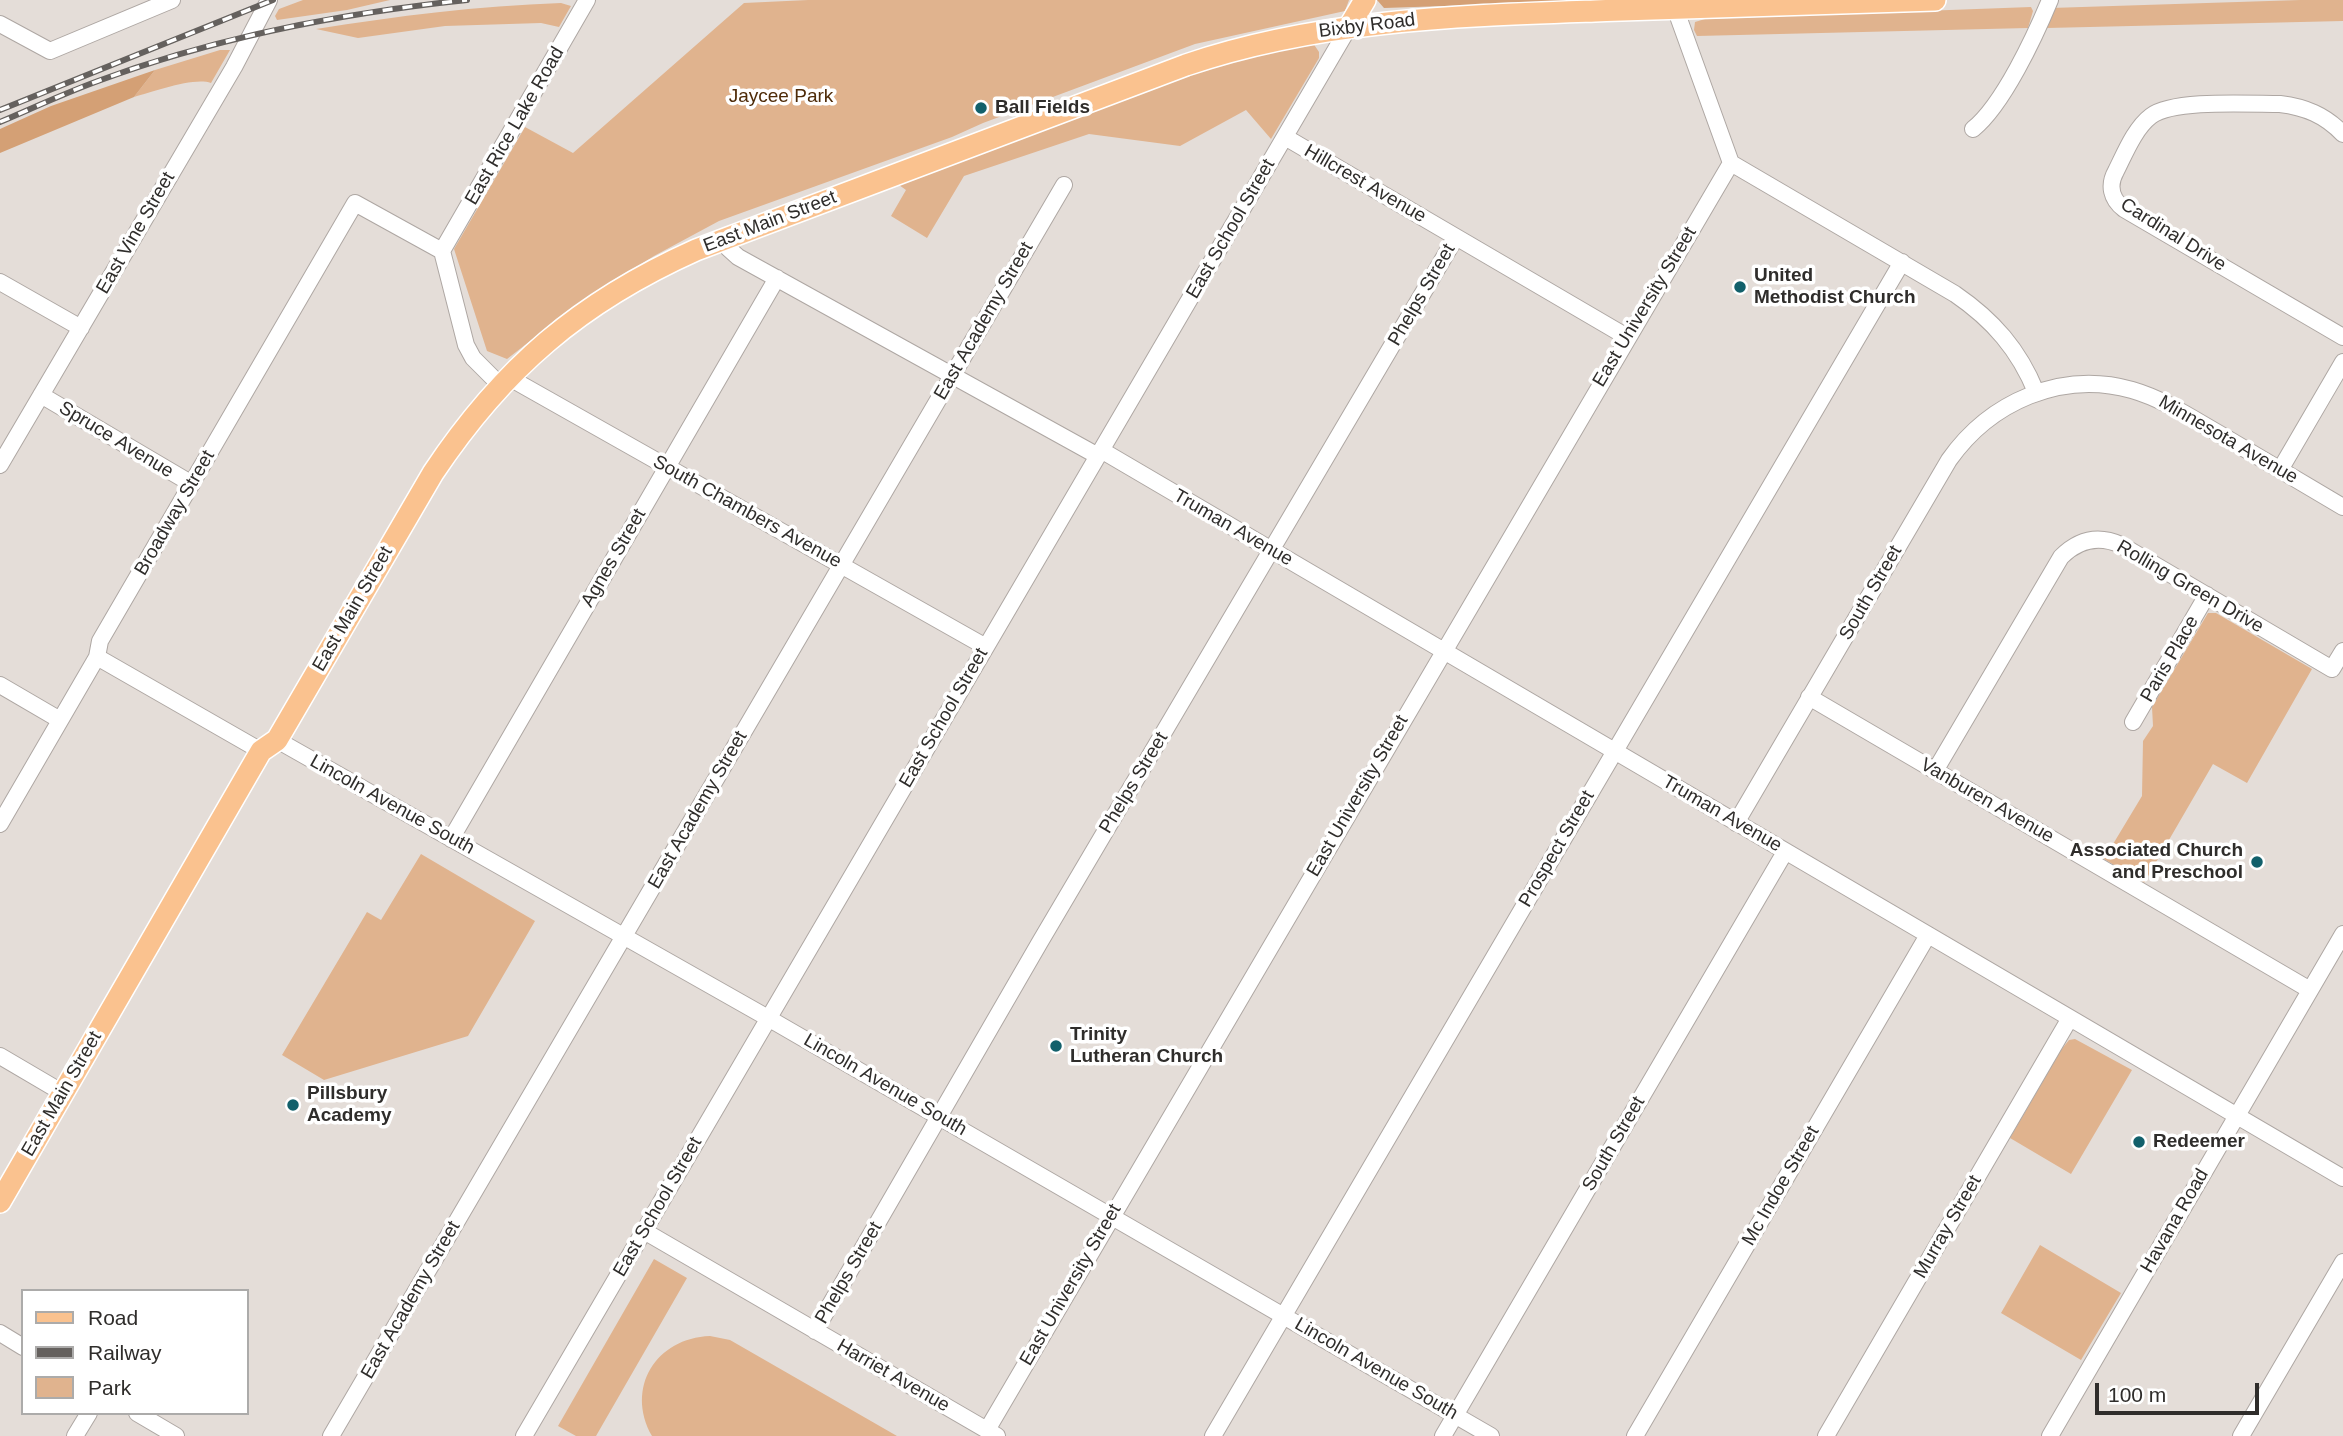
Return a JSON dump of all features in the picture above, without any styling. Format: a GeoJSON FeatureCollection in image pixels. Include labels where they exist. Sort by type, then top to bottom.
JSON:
{"type":"FeatureCollection","features":[{"type":"Feature","properties":{"kind":"main road","name":"East School Street"},"geometry":{"type":"LineString","coordinates":[[1349,27],[1365,0]]}},
{"type":"Feature","properties":{"kind":"main road","name":"Bixby Road"},"geometry":{"type":"LineString","coordinates":[[867,185],[1207,57],[1264,42],[1349,27],[1446,16],[1935,0]]}},
{"type":"Feature","properties":{"kind":"main road","name":"East Main Street"},"geometry":{"type":"LineString","coordinates":[[0,1202],[433,473],[466,426],[504,381],[549,338],[610,293],[655,268],[723,239],[867,185]]}},
{"type":"Feature","properties":{"kind":"street"},"geometry":{"type":"LineString","coordinates":[[0,24],[50,51],[172,0]]}},
{"type":"Feature","properties":{"kind":"street","name":"East Vine Street"},"geometry":{"type":"LineString","coordinates":[[0,465],[270,0]]}},
{"type":"Feature","properties":{"kind":"street","name":"East Rice Lake Road"},"geometry":{"type":"LineString","coordinates":[[442,251],[587,0]]}},
{"type":"Feature","properties":{"kind":"street"},"geometry":{"type":"LineString","coordinates":[[1973,130],[1990,112],[2035,34],[2050,0]]}},
{"type":"Feature","properties":{"kind":"street"},"geometry":{"type":"LineString","coordinates":[[1675,8],[1731,163],[1955,294],[1994,324],[2021,359],[2036,392]]}},
{"type":"Feature","properties":{"kind":"street","name":"East School Street"},"geometry":{"type":"LineString","coordinates":[[524,1436],[1349,27]]}},
{"type":"Feature","properties":{"kind":"street","name":"Cardinal Drive"},"geometry":{"type":"LineString","coordinates":[[2343,134],[2323,117],[2295,106],[2280,104],[2169,107],[2158,111],[2141,126],[2115,173],[2111,190],[2124,209],[2343,337]]}},
{"type":"Feature","properties":{"kind":"street","name":"Hillcrest Avenue"},"geometry":{"type":"LineString","coordinates":[[1285,137],[1627,337]]}},
{"type":"Feature","properties":{"kind":"street","name":"East University Street"},"geometry":{"type":"LineString","coordinates":[[992,1433],[1112,1216],[1731,163]]}},
{"type":"Feature","properties":{"kind":"street","name":"East Academy Street"},"geometry":{"type":"LineString","coordinates":[[331,1436],[1064,185]]}},
{"type":"Feature","properties":{"kind":"street","name":"Broadway Street"},"geometry":{"type":"LineString","coordinates":[[0,824],[97,657],[100,641],[355,203],[442,251]]}},
{"type":"Feature","properties":{"kind":"street","name":"Phelps Street"},"geometry":{"type":"LineString","coordinates":[[815,1331],[1040,942],[1456,237]]}},
{"type":"Feature","properties":{"kind":"street","name":"Truman Avenue"},"geometry":{"type":"LineString","coordinates":[[723,239],[738,257],[1099,453],[1272,551],[2343,1178]]}},
{"type":"Feature","properties":{"kind":"street","name":"South Chambers Avenue"},"geometry":{"type":"LineString","coordinates":[[442,251],[466,345],[472,358],[504,381],[668,467],[986,647]]}},
{"type":"Feature","properties":{"kind":"street","name":"Prospect Street"},"geometry":{"type":"LineString","coordinates":[[1213,1436],[1902,262]]}},
{"type":"Feature","properties":{"kind":"street","name":"Agnes Street"},"geometry":{"type":"LineString","coordinates":[[451,839],[776,278]]}},
{"type":"Feature","properties":{"kind":"street"},"geometry":{"type":"LineString","coordinates":[[0,282],[81,328]]}},
{"type":"Feature","properties":{"kind":"street"},"geometry":{"type":"LineString","coordinates":[[2280,470],[2343,362]]}},
{"type":"Feature","properties":{"kind":"street","name":"Minnesota Avenue"},"geometry":{"type":"LineString","coordinates":[[2036,392],[2086,384],[2131,389],[2172,406],[2343,507]]}},
{"type":"Feature","properties":{"kind":"street","name":"South Street"},"geometry":{"type":"LineString","coordinates":[[1736,823],[1959,446],[1991,415],[2036,392]]}},
{"type":"Feature","properties":{"kind":"street","name":"Spruce Avenue"},"geometry":{"type":"LineString","coordinates":[[41,395],[192,484]]}},
{"type":"Feature","properties":{"kind":"street","name":"Rolling Green Drive"},"geometry":{"type":"LineString","coordinates":[[1935,771],[2061,556],[2069,549],[2090,540],[2112,541],[2332,669],[2343,651]]}},
{"type":"Feature","properties":{"kind":"street","name":"Paris Place"},"geometry":{"type":"LineString","coordinates":[[2133,722],[2207,596]]}},
{"type":"Feature","properties":{"kind":"street","name":"Lincoln Avenue South"},"geometry":{"type":"LineString","coordinates":[[97,657],[451,839],[941,1117],[1491,1436]]}},
{"type":"Feature","properties":{"kind":"street"},"geometry":{"type":"LineString","coordinates":[[0,685],[60,720]]}},
{"type":"Feature","properties":{"kind":"street","name":"Vanburen Avenue"},"geometry":{"type":"LineString","coordinates":[[1810,697],[2310,990]]}},
{"type":"Feature","properties":{"kind":"street","name":"South Street"},"geometry":{"type":"LineString","coordinates":[[1443,1436],[1785,852]]}},
{"type":"Feature","properties":{"kind":"street","name":"Havana Road"},"geometry":{"type":"LineString","coordinates":[[2050,1436],[2343,934]]}},
{"type":"Feature","properties":{"kind":"street","name":"Mc Indoe Street"},"geometry":{"type":"LineString","coordinates":[[1635,1436],[1928,935]]}},
{"type":"Feature","properties":{"kind":"street","name":"Murray Street"},"geometry":{"type":"LineString","coordinates":[[1826,1436],[2070,1018]]}},
{"type":"Feature","properties":{"kind":"street"},"geometry":{"type":"LineString","coordinates":[[0,1056],[63,1093]]}},
{"type":"Feature","properties":{"kind":"street","name":"Harriet Avenue"},"geometry":{"type":"LineString","coordinates":[[644,1231],[992,1433]]}},
{"type":"Feature","properties":{"kind":"street"},"geometry":{"type":"LineString","coordinates":[[2241,1436],[2343,1262]]}},
{"type":"Feature","properties":{"kind":"street"},"geometry":{"type":"LineString","coordinates":[[0,1333],[21,1346]]}},
{"type":"Feature","properties":{"kind":"street"},"geometry":{"type":"LineString","coordinates":[[75,1436],[88,1415]]}},
{"type":"Feature","properties":{"kind":"street"},"geometry":{"type":"LineString","coordinates":[[140,1415],[176,1436]]}},
{"type":"Feature","properties":{"kind":"green space"},"geometry":{"type":"Polygon","coordinates":[[[303,0],[390,0],[347,10],[277,20],[275,16],[279,9],[303,0]]]}},
{"type":"Feature","properties":{"kind":"green space","name":"Jaycee Park"},"geometry":{"type":"Polygon","coordinates":[[[808,0],[1349,0],[1345,11],[1195,44],[952,137],[719,221],[654,256],[579,303],[507,359],[487,351],[454,249],[525,127],[573,153],[744,3],[808,0]]]}},
{"type":"Feature","properties":{"kind":"green space"},"geometry":{"type":"Polygon","coordinates":[[[2343,0],[2343,21],[2047,28],[2051,8],[2343,0]]]}},
{"type":"Feature","properties":{"kind":"green space"},"geometry":{"type":"Polygon","coordinates":[[[561,3],[571,6],[559,27],[541,23],[445,26],[358,38],[316,29],[438,12],[561,3]]]}},
{"type":"Feature","properties":{"kind":"green space"},"geometry":{"type":"Polygon","coordinates":[[[2031,7],[2033,11],[2028,28],[1697,36],[1694,30],[1695,22],[1705,19],[2031,7]]]}},
{"type":"Feature","properties":{"kind":"green space"},"geometry":{"type":"Polygon","coordinates":[[[1313,43],[1319,52],[1319,58],[1271,139],[1246,110],[1180,146],[1089,134],[964,176],[927,238],[891,216],[906,190],[899,185],[1174,79],[1227,62],[1313,43]]]}},
{"type":"Feature","properties":{"kind":"green space"},"geometry":{"type":"Polygon","coordinates":[[[220,50],[230,50],[211,83],[184,83],[134,97],[155,70],[220,50]]]}},
{"type":"Feature","properties":{"kind":"green space"},"geometry":{"type":"Polygon","coordinates":[[[2208,613],[2216,613],[2312,669],[2247,783],[2213,764],[2144,883],[2104,859],[2142,796],[2143,741],[2153,726],[2152,707],[2208,613]]]}},
{"type":"Feature","properties":{"kind":"green space"},"geometry":{"type":"Polygon","coordinates":[[[421,854],[535,921],[468,1036],[324,1080],[282,1055],[367,912],[381,920],[421,854]]]}},
{"type":"Feature","properties":{"kind":"green space"},"geometry":{"type":"Polygon","coordinates":[[[2075,1039],[2132,1070],[2071,1174],[2010,1138],[2061,1050],[2069,1040],[2075,1039]]]}},
{"type":"Feature","properties":{"kind":"green space"},"geometry":{"type":"Polygon","coordinates":[[[2040,1245],[2121,1293],[2081,1360],[2001,1313],[2040,1245]]]}},
{"type":"Feature","properties":{"kind":"green space"},"geometry":{"type":"Polygon","coordinates":[[[654,1259],[687,1278],[596,1436],[576,1436],[558,1426],[654,1259]]]}},
{"type":"Feature","properties":{"kind":"green space"},"geometry":{"type":"Polygon","coordinates":[[[710,1336],[730,1340],[897,1436],[652,1436],[642,1400],[644,1384],[651,1369],[661,1356],[674,1346],[691,1339],[710,1336]]]}},
{"type":"Feature","properties":{"kind":"shaded area"},"geometry":{"type":"Polygon","coordinates":[[[1377,0],[1627,0],[1384,8],[1377,0]]]}},
{"type":"Feature","properties":{"kind":"shaded area"},"geometry":{"type":"Polygon","coordinates":[[[155,70],[134,97],[0,153],[0,129],[51,106],[155,70]]]}},
{"type":"Feature","properties":{"kind":"railway"},"geometry":{"type":"LineString","coordinates":[[0,110],[273,0]]}},
{"type":"Feature","properties":{"kind":"railway"},"geometry":{"type":"LineString","coordinates":[[0,122],[143,65],[234,39],[373,12],[467,0]]}},
{"type":"Feature","properties":{"kind":"place","name":"Ball Fields"},"geometry":{"type":"Point","coordinates":[981,108]}},
{"type":"Feature","properties":{"kind":"place","name":"United Methodist Church"},"geometry":{"type":"Point","coordinates":[1740,287]}},
{"type":"Feature","properties":{"kind":"place","name":"Associated Church and Preschool"},"geometry":{"type":"Point","coordinates":[2257,862]}},
{"type":"Feature","properties":{"kind":"place","name":"Trinity Lutheran Church"},"geometry":{"type":"Point","coordinates":[1056,1046]}},
{"type":"Feature","properties":{"kind":"place","name":"Pillsbury Academy"},"geometry":{"type":"Point","coordinates":[293,1105]}},
{"type":"Feature","properties":{"kind":"place","name":"Redeemer"},"geometry":{"type":"Point","coordinates":[2139,1142]}}]}
